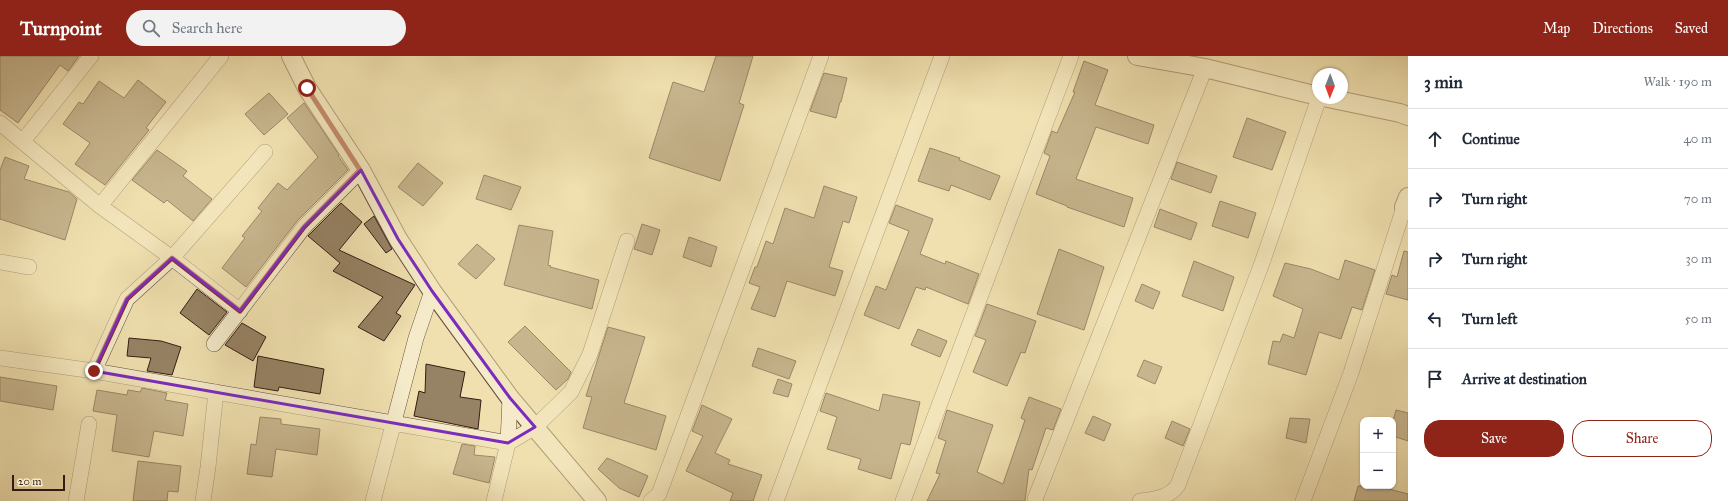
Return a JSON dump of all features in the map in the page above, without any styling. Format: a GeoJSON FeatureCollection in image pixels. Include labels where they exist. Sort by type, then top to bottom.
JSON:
{"type":"FeatureCollection","features":[{"type":"Feature","properties":{"kind":"street"},"geometry":{"type":"LineString","coordinates":[[23,141],[91,56]]}},
{"type":"Feature","properties":{"kind":"street"},"geometry":{"type":"LineString","coordinates":[[100,206],[221,56]]}},
{"type":"Feature","properties":{"kind":"street"},"geometry":{"type":"LineString","coordinates":[[291,56],[307,88],[360,170],[398,239],[432,291],[510,398],[597,501]]}},
{"type":"Feature","properties":{"kind":"street"},"geometry":{"type":"LineString","coordinates":[[651,501],[659,494],[822,56]]}},
{"type":"Feature","properties":{"kind":"street"},"geometry":{"type":"LineString","coordinates":[[776,501],[942,56]]}},
{"type":"Feature","properties":{"kind":"street"},"geometry":{"type":"LineString","coordinates":[[903,501],[1070,56]]}},
{"type":"Feature","properties":{"kind":"street"},"geometry":{"type":"LineString","coordinates":[[1137,56],[1205,68],[1312,95]]}},
{"type":"Feature","properties":{"kind":"street"},"geometry":{"type":"LineString","coordinates":[[1036,501],[1035,499],[1205,68]]}},
{"type":"Feature","properties":{"kind":"street"},"geometry":{"type":"LineString","coordinates":[[1348,102],[1408,116]]}},
{"type":"Feature","properties":{"kind":"street"},"geometry":{"type":"LineString","coordinates":[[1140,501],[1160,500],[1174,492],[1178,485],[1262,262],[1316,104]]}},
{"type":"Feature","properties":{"kind":"street"},"geometry":{"type":"LineString","coordinates":[[0,123],[100,206],[172,258],[240,311]]}},
{"type":"Feature","properties":{"kind":"street"},"geometry":{"type":"LineString","coordinates":[[94,371],[127,299],[172,258],[265,152]]}},
{"type":"Feature","properties":{"kind":"street"},"geometry":{"type":"LineString","coordinates":[[214,344],[304,227],[360,170]]}},
{"type":"Feature","properties":{"kind":"street"},"geometry":{"type":"LineString","coordinates":[[1303,501],[1351,373],[1407,204]]}},
{"type":"Feature","properties":{"kind":"street"},"geometry":{"type":"LineString","coordinates":[[0,358],[94,371],[508,443],[535,427],[571,392],[587,360],[627,240]]}},
{"type":"Feature","properties":{"kind":"street"},"geometry":{"type":"LineString","coordinates":[[0,262],[29,267]]}},
{"type":"Feature","properties":{"kind":"street"},"geometry":{"type":"LineString","coordinates":[[373,501],[416,338],[432,291]]}},
{"type":"Feature","properties":{"kind":"street"},"geometry":{"type":"LineString","coordinates":[[203,501],[216,392]]}},
{"type":"Feature","properties":{"kind":"street"},"geometry":{"type":"LineString","coordinates":[[494,501],[508,443],[510,398]]}},
{"type":"Feature","properties":{"kind":"street"},"geometry":{"type":"LineString","coordinates":[[76,501],[89,424]]}},
{"type":"Feature","properties":{"kind":"highlighted area"},"geometry":{"type":"Polygon","coordinates":[[[361,170],[398,239],[432,291],[510,398],[535,427],[508,443],[94,371],[127,299],[172,258],[240,311],[304,227],[361,170]]]}},
{"type":"Feature","properties":{"kind":"building"},"geometry":{"type":"Polygon","coordinates":[[[0,56],[79,56],[68,71],[60,65],[18,123],[0,110],[0,56]]]}},
{"type":"Feature","properties":{"kind":"building"},"geometry":{"type":"Polygon","coordinates":[[[716,56],[753,56],[739,103],[744,105],[720,181],[649,158],[673,82],[704,92],[716,56]]]}},
{"type":"Feature","properties":{"kind":"building"},"geometry":{"type":"Polygon","coordinates":[[[1084,61],[1108,70],[1095,105],[1154,125],[1148,144],[1096,127],[1076,179],[1133,198],[1124,227],[1067,207],[1036,194],[1050,156],[1044,153],[1052,131],[1057,133],[1075,92],[1073,92],[1084,61]]]}},
{"type":"Feature","properties":{"kind":"building"},"geometry":{"type":"Polygon","coordinates":[[[824,73],[847,78],[836,118],[810,111],[824,73]]]}},
{"type":"Feature","properties":{"kind":"building"},"geometry":{"type":"Polygon","coordinates":[[[138,80],[166,102],[146,128],[149,130],[105,185],[75,164],[90,143],[63,124],[79,102],[83,104],[99,81],[124,98],[138,80]]]}},
{"type":"Feature","properties":{"kind":"building"},"geometry":{"type":"Polygon","coordinates":[[[269,93],[288,114],[264,135],[245,114],[269,93]]]}},
{"type":"Feature","properties":{"kind":"building"},"geometry":{"type":"Polygon","coordinates":[[[304,103],[348,170],[297,221],[246,287],[222,268],[245,238],[242,236],[262,211],[258,208],[278,183],[287,190],[318,157],[287,118],[304,103]]]}},
{"type":"Feature","properties":{"kind":"building"},"geometry":{"type":"Polygon","coordinates":[[[1247,118],[1286,132],[1272,170],[1233,157],[1247,118]]]}},
{"type":"Feature","properties":{"kind":"building"},"geometry":{"type":"Polygon","coordinates":[[[930,148],[960,158],[959,160],[1000,176],[990,200],[951,185],[949,191],[918,181],[930,148]]]}},
{"type":"Feature","properties":{"kind":"building"},"geometry":{"type":"Polygon","coordinates":[[[157,150],[187,171],[183,176],[212,199],[193,221],[167,200],[164,203],[132,180],[157,150]]]}},
{"type":"Feature","properties":{"kind":"building"},"geometry":{"type":"Polygon","coordinates":[[[5,157],[29,166],[24,179],[69,192],[77,199],[65,240],[0,219],[0,170],[5,157]]]}},
{"type":"Feature","properties":{"kind":"building"},"geometry":{"type":"Polygon","coordinates":[[[1177,162],[1217,176],[1211,193],[1171,179],[1177,162]]]}},
{"type":"Feature","properties":{"kind":"building"},"geometry":{"type":"Polygon","coordinates":[[[418,163],[443,183],[423,206],[398,187],[418,163]]]}},
{"type":"Feature","properties":{"kind":"building"},"geometry":{"type":"Polygon","coordinates":[[[484,175],[521,187],[511,210],[476,199],[484,175]]]}},
{"type":"Feature","properties":{"kind":"building"},"geometry":{"type":"Polygon","coordinates":[[[824,186],[857,197],[849,223],[843,221],[829,267],[843,271],[835,296],[787,281],[775,317],[751,309],[760,287],[749,283],[755,267],[757,267],[766,241],[773,244],[785,208],[814,218],[824,186]]]}},
{"type":"Feature","properties":{"kind":"building"},"geometry":{"type":"Polygon","coordinates":[[[1220,201],[1256,213],[1248,238],[1212,226],[1220,201]]]}},
{"type":"Feature","properties":{"kind":"building"},"geometry":{"type":"Polygon","coordinates":[[[341,203],[362,222],[339,250],[415,285],[396,313],[401,316],[384,341],[358,327],[383,297],[333,271],[340,263],[308,236],[341,203]]]}},
{"type":"Feature","properties":{"kind":"building"},"geometry":{"type":"Polygon","coordinates":[[[896,205],[933,219],[920,254],[945,264],[946,261],[979,274],[968,304],[926,287],[925,290],[916,287],[899,329],[864,315],[876,286],[886,290],[909,231],[889,223],[896,205]]]}},
{"type":"Feature","properties":{"kind":"building"},"geometry":{"type":"Polygon","coordinates":[[[1160,209],[1197,223],[1191,240],[1154,227],[1160,209]]]}},
{"type":"Feature","properties":{"kind":"building"},"geometry":{"type":"Polygon","coordinates":[[[374,216],[392,249],[386,253],[364,224],[374,216]]]}},
{"type":"Feature","properties":{"kind":"building"},"geometry":{"type":"Polygon","coordinates":[[[642,224],[660,230],[652,255],[634,249],[642,224]]]}},
{"type":"Feature","properties":{"kind":"building"},"geometry":{"type":"Polygon","coordinates":[[[519,225],[553,231],[548,265],[551,266],[550,267],[599,280],[592,309],[504,285],[519,225]]]}},
{"type":"Feature","properties":{"kind":"building"},"geometry":{"type":"Polygon","coordinates":[[[689,237],[717,247],[711,267],[683,257],[689,237]]]}},
{"type":"Feature","properties":{"kind":"building"},"geometry":{"type":"Polygon","coordinates":[[[477,244],[495,259],[476,279],[458,264],[477,244]]]}},
{"type":"Feature","properties":{"kind":"building"},"geometry":{"type":"Polygon","coordinates":[[[1059,249],[1104,267],[1084,330],[1037,314],[1059,249]]]}},
{"type":"Feature","properties":{"kind":"building"},"geometry":{"type":"Polygon","coordinates":[[[1404,251],[1408,252],[1408,300],[1386,294],[1392,275],[1397,277],[1404,251]]]}},
{"type":"Feature","properties":{"kind":"building"},"geometry":{"type":"Polygon","coordinates":[[[1345,260],[1375,270],[1362,310],[1352,307],[1341,339],[1319,332],[1306,375],[1268,364],[1273,341],[1280,342],[1283,334],[1294,338],[1303,309],[1273,296],[1285,263],[1311,269],[1339,280],[1345,260]]]}},
{"type":"Feature","properties":{"kind":"building"},"geometry":{"type":"Polygon","coordinates":[[[1194,261],[1234,277],[1223,311],[1182,296],[1194,261]]]}},
{"type":"Feature","properties":{"kind":"building"},"geometry":{"type":"Polygon","coordinates":[[[1142,284],[1160,292],[1153,309],[1135,301],[1142,284]]]}},
{"type":"Feature","properties":{"kind":"building"},"geometry":{"type":"Polygon","coordinates":[[[197,289],[227,312],[209,335],[180,313],[197,289]]]}},
{"type":"Feature","properties":{"kind":"building"},"geometry":{"type":"Polygon","coordinates":[[[987,304],[1036,321],[1025,353],[1021,352],[1007,386],[973,372],[986,340],[975,336],[987,304]]]}},
{"type":"Feature","properties":{"kind":"building"},"geometry":{"type":"Polygon","coordinates":[[[242,323],[266,337],[253,361],[225,345],[242,323]]]}},
{"type":"Feature","properties":{"kind":"building"},"geometry":{"type":"Polygon","coordinates":[[[525,326],[571,372],[568,379],[556,390],[508,342],[525,326]]]}},
{"type":"Feature","properties":{"kind":"building"},"geometry":{"type":"Polygon","coordinates":[[[608,327],[645,337],[624,403],[666,416],[656,450],[583,428],[592,397],[586,396],[608,327]]]}},
{"type":"Feature","properties":{"kind":"building"},"geometry":{"type":"Polygon","coordinates":[[[918,329],[947,341],[940,357],[911,345],[918,329]]]}},
{"type":"Feature","properties":{"kind":"building"},"geometry":{"type":"Polygon","coordinates":[[[129,338],[161,341],[181,347],[172,375],[147,371],[151,358],[127,356],[129,338]]]}},
{"type":"Feature","properties":{"kind":"building"},"geometry":{"type":"Polygon","coordinates":[[[758,348],[796,361],[789,379],[752,366],[758,348]]]}},
{"type":"Feature","properties":{"kind":"building"},"geometry":{"type":"Polygon","coordinates":[[[258,356],[324,369],[320,394],[279,387],[278,391],[254,387],[258,356]]]}},
{"type":"Feature","properties":{"kind":"building"},"geometry":{"type":"Polygon","coordinates":[[[1144,360],[1162,367],[1155,384],[1137,376],[1144,360]]]}},
{"type":"Feature","properties":{"kind":"building"},"geometry":{"type":"Polygon","coordinates":[[[426,364],[465,372],[460,397],[481,400],[478,429],[414,416],[419,391],[425,393],[426,364]]]}},
{"type":"Feature","properties":{"kind":"building"},"geometry":{"type":"Polygon","coordinates":[[[0,377],[57,386],[53,410],[0,401],[0,377]]]}},
{"type":"Feature","properties":{"kind":"building"},"geometry":{"type":"Polygon","coordinates":[[[778,379],[792,384],[788,397],[773,393],[778,379]]]}},
{"type":"Feature","properties":{"kind":"building"},"geometry":{"type":"Polygon","coordinates":[[[142,388],[167,393],[165,400],[188,404],[183,436],[154,431],[149,457],[112,451],[117,415],[93,411],[97,390],[127,395],[128,390],[140,392],[142,388]]]}},
{"type":"Feature","properties":{"kind":"building"},"geometry":{"type":"Polygon","coordinates":[[[826,393],[879,411],[883,394],[920,402],[910,445],[901,443],[891,479],[858,469],[861,459],[827,449],[837,417],[820,411],[826,393]]]}},
{"type":"Feature","properties":{"kind":"building"},"geometry":{"type":"Polygon","coordinates":[[[1029,397],[1061,409],[1053,430],[1046,428],[1032,470],[1029,469],[1025,501],[927,501],[940,474],[936,473],[946,441],[938,438],[947,410],[993,425],[977,472],[1003,484],[1025,420],[1021,418],[1029,397]]]}},
{"type":"Feature","properties":{"kind":"building"},"geometry":{"type":"Polygon","coordinates":[[[702,405],[732,419],[715,453],[730,460],[728,464],[762,475],[753,501],[730,501],[733,493],[686,471],[703,436],[692,431],[702,405]]]}},
{"type":"Feature","properties":{"kind":"building"},"geometry":{"type":"Polygon","coordinates":[[[1396,410],[1408,413],[1408,441],[1396,437],[1396,417],[1394,417],[1396,410]]]}},
{"type":"Feature","properties":{"kind":"building"},"geometry":{"type":"Polygon","coordinates":[[[1093,416],[1111,424],[1104,441],[1085,433],[1093,416]]]}},
{"type":"Feature","properties":{"kind":"building"},"geometry":{"type":"Polygon","coordinates":[[[260,417],[281,419],[281,424],[320,429],[317,455],[276,449],[272,477],[247,474],[251,444],[256,445],[260,417]]]}},
{"type":"Feature","properties":{"kind":"building"},"geometry":{"type":"Polygon","coordinates":[[[1290,418],[1310,419],[1306,443],[1286,438],[1290,418]]]}},
{"type":"Feature","properties":{"kind":"building"},"geometry":{"type":"Polygon","coordinates":[[[1172,421],[1190,429],[1183,446],[1165,438],[1172,421]]]}},
{"type":"Feature","properties":{"kind":"building"},"geometry":{"type":"Polygon","coordinates":[[[462,444],[475,446],[474,455],[495,457],[489,483],[453,474],[462,444]]]}},
{"type":"Feature","properties":{"kind":"building"},"geometry":{"type":"Polygon","coordinates":[[[607,458],[648,476],[639,497],[619,488],[598,469],[607,458]]]}},
{"type":"Feature","properties":{"kind":"building"},"geometry":{"type":"Polygon","coordinates":[[[138,461],[181,466],[178,492],[168,491],[167,501],[133,501],[138,461]]]}},
{"type":"Feature","properties":{"kind":"building"},"geometry":{"type":"Polygon","coordinates":[[[1358,486],[1360,486],[1360,489],[1389,489],[1408,494],[1408,501],[1354,501],[1358,486]]]}},
{"type":"Feature","properties":{"kind":"route"},"geometry":{"type":"LineString","coordinates":[[94,371],[127,299],[172,258],[240,311],[304,227],[360,170],[307,88]]}}]}
